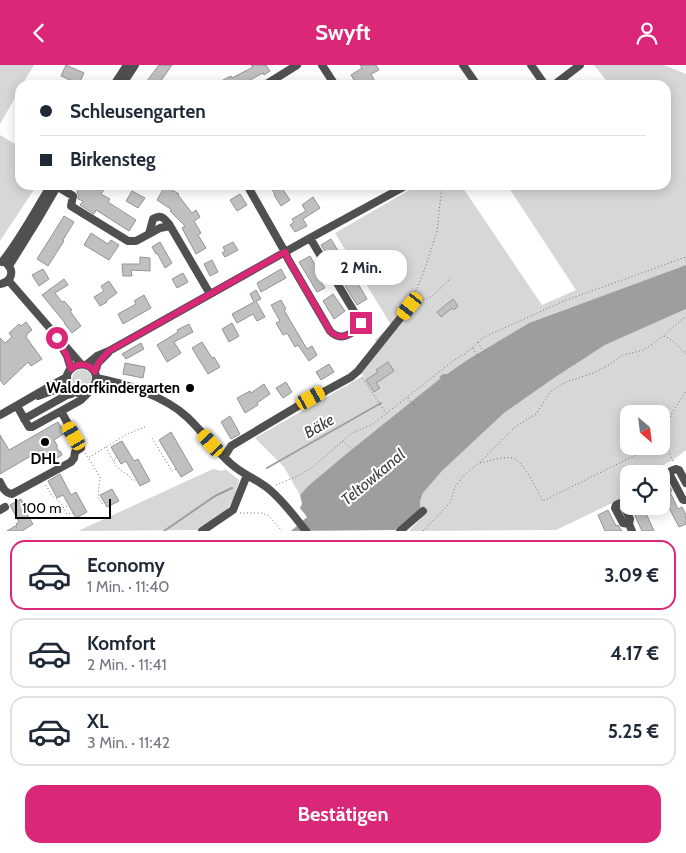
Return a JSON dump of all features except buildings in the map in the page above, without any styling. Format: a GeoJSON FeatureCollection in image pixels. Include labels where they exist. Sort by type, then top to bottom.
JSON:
{"type":"FeatureCollection","features":[{"type":"Feature","properties":{"kind":"street"},"geometry":{"type":"LineString","coordinates":[[117,80],[127,65]]}},
{"type":"Feature","properties":{"kind":"street"},"geometry":{"type":"LineString","coordinates":[[125,80],[135,65]]}},
{"type":"Feature","properties":{"kind":"street"},"geometry":{"type":"LineString","coordinates":[[273,80],[297,65]]}},
{"type":"Feature","properties":{"kind":"street"},"geometry":{"type":"LineString","coordinates":[[322,65],[332,80]]}},
{"type":"Feature","properties":{"kind":"street"},"geometry":{"type":"LineString","coordinates":[[463,65],[474,80]]}},
{"type":"Feature","properties":{"kind":"street"},"geometry":{"type":"LineString","coordinates":[[532,65],[542,80]]}},
{"type":"Feature","properties":{"kind":"street"},"geometry":{"type":"LineString","coordinates":[[560,80],[580,65]]}},
{"type":"Feature","properties":{"kind":"street"},"geometry":{"type":"LineString","coordinates":[[0,283],[8,281],[12,272],[4,264],[38,221],[53,190]]}},
{"type":"Feature","properties":{"kind":"street"},"geometry":{"type":"LineString","coordinates":[[63,190],[73,196],[71,206],[128,241],[136,241],[149,234],[153,219],[158,216],[162,217],[170,226],[210,294]]}},
{"type":"Feature","properties":{"kind":"street"},"geometry":{"type":"LineString","coordinates":[[250,190],[330,331],[339,337],[343,337],[362,325],[310,237]]}},
{"type":"Feature","properties":{"kind":"street"},"geometry":{"type":"LineString","coordinates":[[34,397],[46,387],[67,377],[74,367],[83,365],[109,351],[395,190]]}},
{"type":"Feature","properties":{"kind":"street"},"geometry":{"type":"LineString","coordinates":[[8,281],[83,365],[93,369],[96,375],[148,393],[187,416],[238,471],[269,489],[306,531]]}},
{"type":"Feature","properties":{"kind":"street"},"geometry":{"type":"LineString","coordinates":[[223,456],[231,446],[351,377],[358,371],[410,306]]}},
{"type":"Feature","properties":{"kind":"street"},"geometry":{"type":"LineString","coordinates":[[57,338],[67,356],[71,369]]}},
{"type":"Feature","properties":{"kind":"street"},"geometry":{"type":"LineString","coordinates":[[17,406],[29,427],[32,427],[81,400],[91,390],[98,363],[109,351]]}},
{"type":"Feature","properties":{"kind":"street"},"geometry":{"type":"LineString","coordinates":[[67,377],[70,391],[77,402]]}},
{"type":"Feature","properties":{"kind":"street"},"geometry":{"type":"LineString","coordinates":[[0,415],[34,397],[60,388],[79,394],[120,384]]}},
{"type":"Feature","properties":{"kind":"street"},"geometry":{"type":"LineString","coordinates":[[24,419],[70,391]]}},
{"type":"Feature","properties":{"kind":"street"},"geometry":{"type":"LineString","coordinates":[[0,482],[5,491],[12,494],[74,458],[75,452],[81,449],[61,411]]}},
{"type":"Feature","properties":{"kind":"street"},"geometry":{"type":"LineString","coordinates":[[685,500],[670,475],[672,471],[679,470],[686,483]]}},
{"type":"Feature","properties":{"kind":"street"},"geometry":{"type":"LineString","coordinates":[[202,531],[236,509],[236,500],[248,476]]}},
{"type":"Feature","properties":{"kind":"street"},"geometry":{"type":"LineString","coordinates":[[402,529],[423,511]]}},
{"type":"Feature","properties":{"kind":"path"},"geometry":{"type":"LineString","coordinates":[[410,306],[437,231],[441,190]]}},
{"type":"Feature","properties":{"kind":"path"},"geometry":{"type":"LineString","coordinates":[[272,487],[314,467],[352,433],[373,424],[482,339],[564,301],[686,257]]}},
{"type":"Feature","properties":{"kind":"path"},"geometry":{"type":"LineString","coordinates":[[410,306],[432,296],[451,278]]}},
{"type":"Feature","properties":{"kind":"path"},"geometry":{"type":"LineString","coordinates":[[424,531],[450,503],[458,481],[515,427],[536,414],[551,391],[566,382],[593,373],[609,365],[623,355],[644,349],[686,317]]}},
{"type":"Feature","properties":{"kind":"path"},"geometry":{"type":"LineString","coordinates":[[663,336],[671,340],[686,354]]}},
{"type":"Feature","properties":{"kind":"path"},"geometry":{"type":"LineString","coordinates":[[478,342],[484,352]]}},
{"type":"Feature","properties":{"kind":"path"},"geometry":{"type":"LineString","coordinates":[[472,347],[478,356]]}},
{"type":"Feature","properties":{"kind":"path"},"geometry":{"type":"LineString","coordinates":[[475,358],[487,350]]}},
{"type":"Feature","properties":{"kind":"path"},"geometry":{"type":"LineString","coordinates":[[358,371],[386,413]]}},
{"type":"Feature","properties":{"kind":"path"},"geometry":{"type":"LineString","coordinates":[[670,417],[686,391]]}},
{"type":"Feature","properties":{"kind":"path"},"geometry":{"type":"LineString","coordinates":[[407,397],[414,406],[417,403]]}},
{"type":"Feature","properties":{"kind":"path"},"geometry":{"type":"LineString","coordinates":[[88,458],[126,434],[145,427]]}},
{"type":"Feature","properties":{"kind":"path"},"geometry":{"type":"LineString","coordinates":[[152,437],[172,471],[176,469]]}},
{"type":"Feature","properties":{"kind":"path"},"geometry":{"type":"LineString","coordinates":[[342,441],[352,449]]}},
{"type":"Feature","properties":{"kind":"path"},"geometry":{"type":"LineString","coordinates":[[106,447],[117,467],[124,473],[127,473],[133,481],[136,479]]}},
{"type":"Feature","properties":{"kind":"path"},"geometry":{"type":"LineString","coordinates":[[160,450],[164,448]]}},
{"type":"Feature","properties":{"kind":"path"},"geometry":{"type":"LineString","coordinates":[[81,449],[100,477],[98,497],[102,504],[104,502]]}},
{"type":"Feature","properties":{"kind":"path"},"geometry":{"type":"LineString","coordinates":[[670,454],[679,470]]}},
{"type":"Feature","properties":{"kind":"path"},"geometry":{"type":"LineString","coordinates":[[113,461],[116,459],[114,457],[116,455]]}},
{"type":"Feature","properties":{"kind":"path"},"geometry":{"type":"LineString","coordinates":[[479,463],[509,458],[514,459],[526,471],[543,501],[636,455]]}},
{"type":"Feature","properties":{"kind":"path"},"geometry":{"type":"LineString","coordinates":[[127,473],[131,471]]}},
{"type":"Feature","properties":{"kind":"path"},"geometry":{"type":"LineString","coordinates":[[42,478],[51,494],[59,501],[67,514],[74,513]]}},
{"type":"Feature","properties":{"kind":"path"},"geometry":{"type":"LineString","coordinates":[[63,508],[69,505]]}},
{"type":"Feature","properties":{"kind":"path"},"geometry":{"type":"LineString","coordinates":[[236,509],[241,513],[261,513],[269,516],[282,530]]}},
{"type":"Feature","properties":{"kind":"shaded area"},"geometry":{"type":"Polygon","coordinates":[[[0,65],[34,65],[25,80],[15,80],[15,98],[0,124],[0,65]]]}},
{"type":"Feature","properties":{"kind":"shaded area"},"geometry":{"type":"Polygon","coordinates":[[[594,65],[664,65],[686,74],[686,265],[529,323],[447,374],[346,454],[300,495],[284,467],[255,438],[363,376],[358,367],[377,343],[375,340],[391,325],[335,233],[409,190],[464,190],[542,305],[576,290],[510,190],[671,190],[671,80],[606,80],[594,65]]]}},
{"type":"Feature","properties":{"kind":"shaded area"},"geometry":{"type":"Polygon","coordinates":[[[0,135],[15,144],[15,190],[34,190],[0,241],[0,135]]]}},
{"type":"Feature","properties":{"kind":"shaded area"},"geometry":{"type":"Polygon","coordinates":[[[686,309],[686,450],[663,465],[620,465],[620,499],[556,530],[409,531],[425,514],[420,509],[423,493],[442,471],[504,413],[605,345],[686,309]]]}},
{"type":"Feature","properties":{"kind":"shaded area"},"geometry":{"type":"Polygon","coordinates":[[[78,369],[86,369],[92,375],[92,383],[86,389],[78,389],[72,383],[72,375],[78,369]]]}},
{"type":"Feature","properties":{"kind":"shaded area"},"geometry":{"type":"Polygon","coordinates":[[[213,469],[222,471],[225,469],[239,480],[234,498],[227,510],[197,530],[78,531],[213,469]]]}},
{"type":"Feature","properties":{"kind":"water","name":"Teltowkanal"},"geometry":{"type":"Polygon","coordinates":[[[686,265],[686,309],[605,345],[504,413],[442,471],[423,493],[420,509],[395,530],[291,531],[307,517],[300,508],[302,504],[300,495],[308,486],[441,378],[439,377],[443,374],[447,374],[529,323],[686,265]]]}},
{"type":"Feature","properties":{"kind":"waterway","name":"Bäke"},"geometry":{"type":"LineString","coordinates":[[267,468],[381,403]]}},
{"type":"Feature","properties":{"kind":"waterway","name":"Bäke"},"geometry":{"type":"LineString","coordinates":[[164,531],[215,496],[232,488]]}},
{"type":"Feature","properties":{"kind":"place","name":"Waldorfkindergarten"},"geometry":{"type":"Point","coordinates":[190,388]}},
{"type":"Feature","properties":{"kind":"place","name":"DHL"},"geometry":{"type":"Point","coordinates":[45,442]}},
{"type":"Feature","properties":{"kind":"route"},"geometry":{"type":"LineString","coordinates":[[57,338],[67,356],[71,369],[77,365],[84,364],[95,372],[98,363],[109,351],[285,252],[333,334],[343,337],[360,328],[361,323]]}}]}
